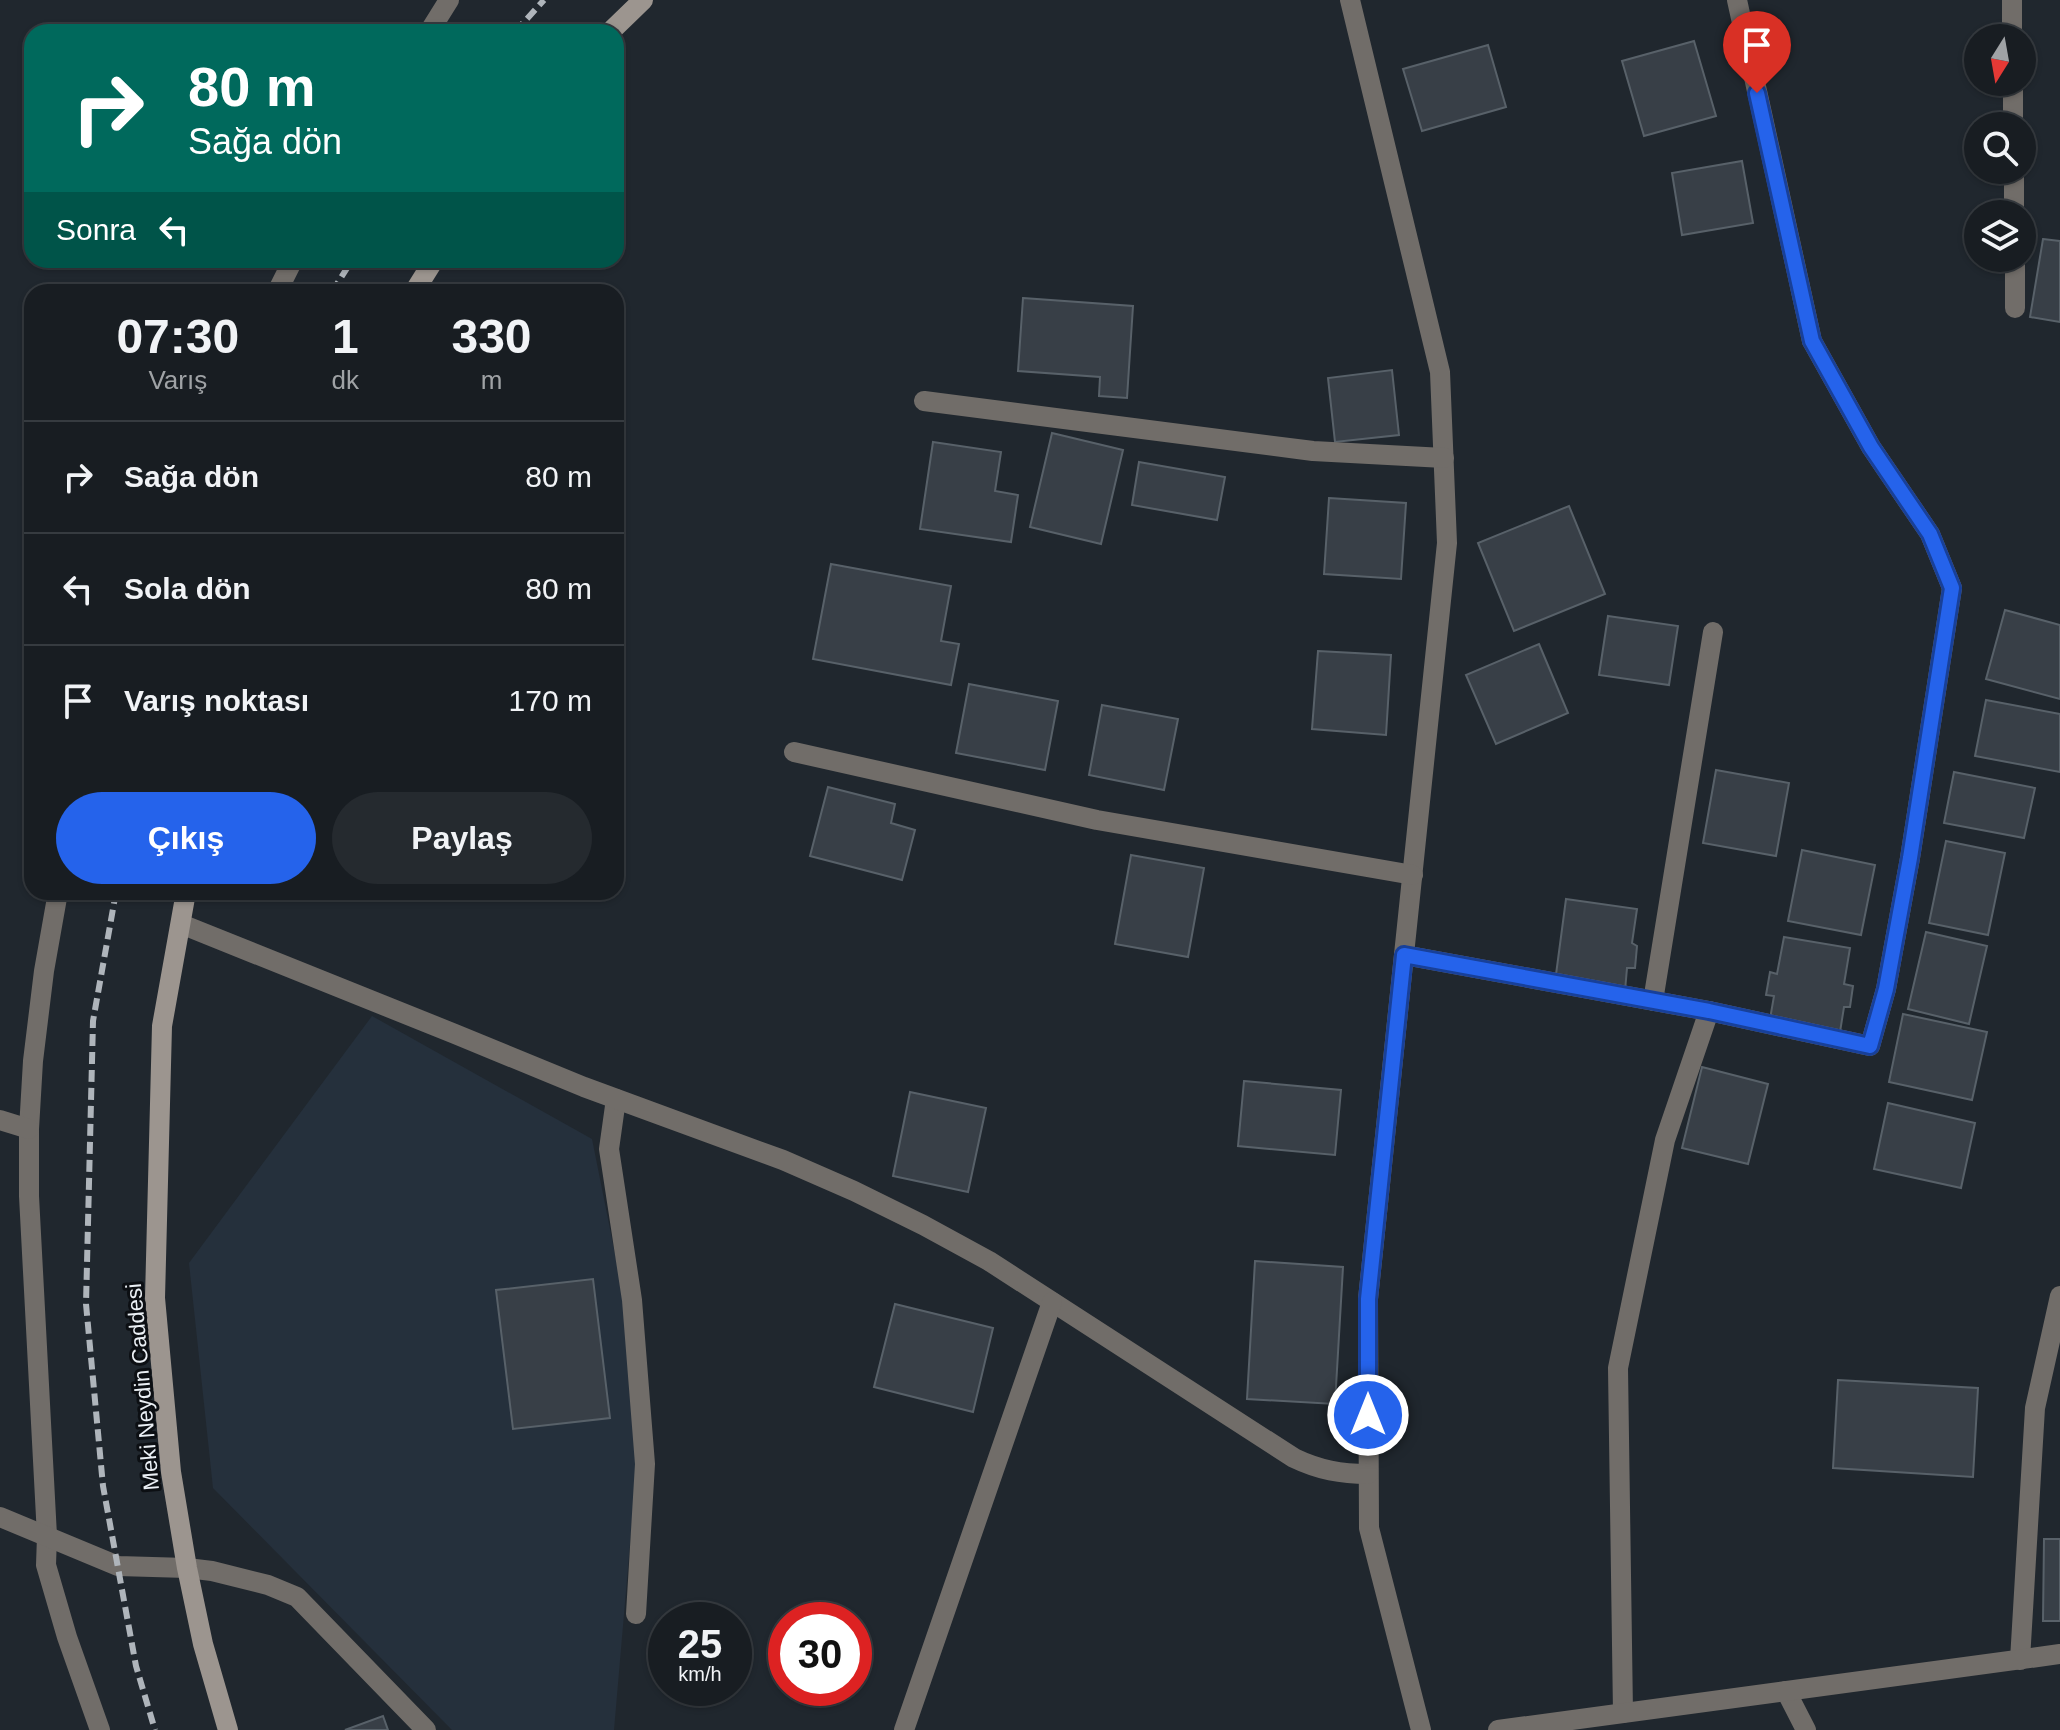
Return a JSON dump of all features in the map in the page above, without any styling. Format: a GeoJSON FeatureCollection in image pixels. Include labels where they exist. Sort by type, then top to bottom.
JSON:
{"type":"FeatureCollection","features":[{"type":"Feature","properties":{"kind":"street"},"geometry":{"type":"LineString","coordinates":[[434,24],[449,0]]}},
{"type":"Feature","properties":{"kind":"street"},"geometry":{"type":"LineString","coordinates":[[618,24],[643,0]]}},
{"type":"Feature","properties":{"kind":"street"},"geometry":{"type":"LineString","coordinates":[[1350,0],[1440,372],[1444,458],[1447,543],[1368,1299],[1369,1528],[1421,1730]]}},
{"type":"Feature","properties":{"kind":"street"},"geometry":{"type":"LineString","coordinates":[[1404,955],[1709,1011],[1870,1046],[1886,989],[1905,887],[1952,588],[1930,534],[1871,447],[1812,341],[1737,0]]}},
{"type":"Feature","properties":{"kind":"street"},"geometry":{"type":"LineString","coordinates":[[2012,0],[2012,24]]}},
{"type":"Feature","properties":{"kind":"street"},"geometry":{"type":"LineString","coordinates":[[2015,272],[2015,308]]}},
{"type":"Feature","properties":{"kind":"street"},"geometry":{"type":"LineString","coordinates":[[924,401],[1313,451],[1444,458]]}},
{"type":"Feature","properties":{"kind":"street"},"geometry":{"type":"LineString","coordinates":[[1653,1001],[1713,632]]}},
{"type":"Feature","properties":{"kind":"street"},"geometry":{"type":"LineString","coordinates":[[794,752],[1097,820],[1413,875]]}},
{"type":"Feature","properties":{"kind":"street"},"geometry":{"type":"LineString","coordinates":[[57,900],[33,1061],[29,1129],[29,1196],[46,1565],[67,1637],[100,1730]]}},
{"type":"Feature","properties":{"kind":"street","name":"Meki Neydin Caddesi"},"geometry":{"type":"LineString","coordinates":[[185,900],[162,1026],[155,1298],[171,1472],[187,1568],[203,1644],[228,1730]]}},
{"type":"Feature","properties":{"kind":"street"},"geometry":{"type":"LineString","coordinates":[[181,924],[616,1099],[783,1160],[854,1191],[989,1261],[1294,1458],[1332,1472],[1368,1474]]}},
{"type":"Feature","properties":{"kind":"street"},"geometry":{"type":"LineString","coordinates":[[1623,1713],[1618,1368],[1665,1140],[1709,1011]]}},
{"type":"Feature","properties":{"kind":"street"},"geometry":{"type":"LineString","coordinates":[[616,1099],[609,1149],[632,1300],[645,1464],[636,1614]]}},
{"type":"Feature","properties":{"kind":"street"},"geometry":{"type":"LineString","coordinates":[[0,1120],[29,1129]]}},
{"type":"Feature","properties":{"kind":"street"},"geometry":{"type":"LineString","coordinates":[[2020,1660],[2035,1408],[2060,1296]]}},
{"type":"Feature","properties":{"kind":"street"},"geometry":{"type":"LineString","coordinates":[[904,1730],[1052,1302]]}},
{"type":"Feature","properties":{"kind":"street"},"geometry":{"type":"LineString","coordinates":[[0,1517],[118,1566],[212,1571],[268,1585],[297,1597],[426,1730]]}},
{"type":"Feature","properties":{"kind":"street"},"geometry":{"type":"LineString","coordinates":[[1498,1730],[2060,1654]]}},
{"type":"Feature","properties":{"kind":"street"},"geometry":{"type":"LineString","coordinates":[[1786,1691],[1806,1730]]}},
{"type":"Feature","properties":{"kind":"shaded area"},"geometry":{"type":"Polygon","coordinates":[[[372,1016],[592,1139],[643,1394],[614,1730],[452,1730],[213,1488],[189,1263],[372,1016]]]}},
{"type":"Feature","properties":{"kind":"building"},"geometry":{"type":"Polygon","coordinates":[[[1694,41],[1716,116],[1644,136],[1622,61],[1694,41]]]}},
{"type":"Feature","properties":{"kind":"building"},"geometry":{"type":"Polygon","coordinates":[[[1488,45],[1506,107],[1422,131],[1403,69],[1488,45]]]}},
{"type":"Feature","properties":{"kind":"building"},"geometry":{"type":"Polygon","coordinates":[[[1742,161],[1753,223],[1682,235],[1672,173],[1742,161]]]}},
{"type":"Feature","properties":{"kind":"building"},"geometry":{"type":"Polygon","coordinates":[[[2043,239],[2060,241],[2060,322],[2030,317],[2043,239]]]}},
{"type":"Feature","properties":{"kind":"building"},"geometry":{"type":"Polygon","coordinates":[[[1023,298],[1133,306],[1127,398],[1099,396],[1100,377],[1018,371],[1023,298]]]}},
{"type":"Feature","properties":{"kind":"building"},"geometry":{"type":"Polygon","coordinates":[[[1392,370],[1399,435],[1335,442],[1328,378],[1392,370]]]}},
{"type":"Feature","properties":{"kind":"building"},"geometry":{"type":"Polygon","coordinates":[[[1052,433],[1123,450],[1101,544],[1030,527],[1052,433]]]}},
{"type":"Feature","properties":{"kind":"building"},"geometry":{"type":"Polygon","coordinates":[[[933,442],[1001,452],[995,491],[1018,495],[1011,542],[920,529],[933,442]]]}},
{"type":"Feature","properties":{"kind":"building"},"geometry":{"type":"Polygon","coordinates":[[[1139,462],[1225,477],[1217,520],[1132,505],[1139,462]]]}},
{"type":"Feature","properties":{"kind":"building"},"geometry":{"type":"Polygon","coordinates":[[[1329,498],[1406,503],[1401,579],[1324,574],[1329,498]]]}},
{"type":"Feature","properties":{"kind":"building"},"geometry":{"type":"Polygon","coordinates":[[[1569,506],[1605,594],[1514,631],[1478,543],[1569,506]]]}},
{"type":"Feature","properties":{"kind":"building"},"geometry":{"type":"Polygon","coordinates":[[[831,564],[951,586],[941,641],[959,644],[951,685],[813,659],[831,564]]]}},
{"type":"Feature","properties":{"kind":"building"},"geometry":{"type":"Polygon","coordinates":[[[2005,610],[2060,625],[2060,699],[1986,679],[2005,610]]]}},
{"type":"Feature","properties":{"kind":"building"},"geometry":{"type":"Polygon","coordinates":[[[1608,616],[1678,626],[1669,685],[1599,675],[1608,616]]]}},
{"type":"Feature","properties":{"kind":"building"},"geometry":{"type":"Polygon","coordinates":[[[1539,644],[1568,713],[1496,744],[1466,675],[1539,644]]]}},
{"type":"Feature","properties":{"kind":"building"},"geometry":{"type":"Polygon","coordinates":[[[1318,651],[1391,655],[1386,735],[1312,729],[1318,651]]]}},
{"type":"Feature","properties":{"kind":"building"},"geometry":{"type":"Polygon","coordinates":[[[969,684],[1058,701],[1045,770],[956,753],[969,684]]]}},
{"type":"Feature","properties":{"kind":"building"},"geometry":{"type":"Polygon","coordinates":[[[1986,700],[2060,714],[2060,772],[1975,756],[1986,700]]]}},
{"type":"Feature","properties":{"kind":"building"},"geometry":{"type":"Polygon","coordinates":[[[1102,705],[1178,719],[1164,790],[1089,775],[1102,705]]]}},
{"type":"Feature","properties":{"kind":"building"},"geometry":{"type":"Polygon","coordinates":[[[1716,770],[1789,783],[1776,856],[1703,843],[1716,770]]]}},
{"type":"Feature","properties":{"kind":"building"},"geometry":{"type":"Polygon","coordinates":[[[1954,772],[2035,788],[2024,838],[1944,823],[1954,772]]]}},
{"type":"Feature","properties":{"kind":"building"},"geometry":{"type":"Polygon","coordinates":[[[828,787],[895,804],[891,823],[915,830],[902,880],[810,856],[828,787]]]}},
{"type":"Feature","properties":{"kind":"building"},"geometry":{"type":"Polygon","coordinates":[[[1946,841],[2005,853],[1988,935],[1929,923],[1946,841]]]}},
{"type":"Feature","properties":{"kind":"building"},"geometry":{"type":"Polygon","coordinates":[[[1802,850],[1875,865],[1861,935],[1788,921],[1802,850]]]}},
{"type":"Feature","properties":{"kind":"building"},"geometry":{"type":"Polygon","coordinates":[[[1131,855],[1204,868],[1188,957],[1115,944],[1131,855]]]}},
{"type":"Feature","properties":{"kind":"building"},"geometry":{"type":"Polygon","coordinates":[[[1566,899],[1637,909],[1632,943],[1637,946],[1635,968],[1627,968],[1625,991],[1555,982],[1566,899]]]}},
{"type":"Feature","properties":{"kind":"building"},"geometry":{"type":"Polygon","coordinates":[[[1926,932],[1987,946],[1969,1024],[1908,1009],[1926,932]]]}},
{"type":"Feature","properties":{"kind":"building"},"geometry":{"type":"Polygon","coordinates":[[[1784,937],[1850,948],[1844,984],[1853,986],[1850,1007],[1844,1007],[1840,1032],[1770,1019],[1774,996],[1766,995],[1770,972],[1777,974],[1784,937]]]}},
{"type":"Feature","properties":{"kind":"building"},"geometry":{"type":"Polygon","coordinates":[[[1903,1014],[1987,1032],[1972,1100],[1889,1082],[1903,1014]]]}},
{"type":"Feature","properties":{"kind":"building"},"geometry":{"type":"Polygon","coordinates":[[[1702,1067],[1768,1084],[1748,1164],[1682,1148],[1702,1067]]]}},
{"type":"Feature","properties":{"kind":"building"},"geometry":{"type":"Polygon","coordinates":[[[1244,1081],[1341,1090],[1335,1155],[1238,1146],[1244,1081]]]}},
{"type":"Feature","properties":{"kind":"building"},"geometry":{"type":"Polygon","coordinates":[[[910,1092],[986,1108],[968,1192],[893,1176],[910,1092]]]}},
{"type":"Feature","properties":{"kind":"building"},"geometry":{"type":"Polygon","coordinates":[[[1888,1103],[1975,1123],[1961,1188],[1874,1169],[1888,1103]]]}},
{"type":"Feature","properties":{"kind":"building"},"geometry":{"type":"Polygon","coordinates":[[[1255,1261],[1343,1267],[1335,1404],[1247,1399],[1255,1261]]]}},
{"type":"Feature","properties":{"kind":"building"},"geometry":{"type":"Polygon","coordinates":[[[593,1279],[610,1418],[513,1429],[496,1290],[593,1279]]]}},
{"type":"Feature","properties":{"kind":"building"},"geometry":{"type":"Polygon","coordinates":[[[895,1304],[993,1328],[973,1412],[874,1387],[895,1304]]]}},
{"type":"Feature","properties":{"kind":"building"},"geometry":{"type":"Polygon","coordinates":[[[1838,1380],[1978,1388],[1973,1477],[1833,1468],[1838,1380]]]}},
{"type":"Feature","properties":{"kind":"building"},"geometry":{"type":"Polygon","coordinates":[[[2044,1539],[2060,1539],[2060,1621],[2043,1621],[2044,1539]]]}},
{"type":"Feature","properties":{"kind":"building"},"geometry":{"type":"Polygon","coordinates":[[[383,1716],[388,1730],[345,1730],[383,1716]]]}},
{"type":"Feature","properties":{"kind":"railway"},"geometry":{"type":"LineString","coordinates":[[522,24],[544,0]]}},
{"type":"Feature","properties":{"kind":"railway"},"geometry":{"type":"LineString","coordinates":[[337,284],[347,268]]}},
{"type":"Feature","properties":{"kind":"railway"},"geometry":{"type":"LineString","coordinates":[[115,900],[93,1021],[86,1304],[103,1486],[136,1666],[155,1730]]}},
{"type":"Feature","properties":{"kind":"route"},"geometry":{"type":"LineString","coordinates":[[1368,1415],[1368,1299],[1404,955],[1709,1011],[1870,1046],[1886,989],[1910,858],[1952,588],[1930,534],[1871,447],[1812,341],[1757,93]]}}]}
